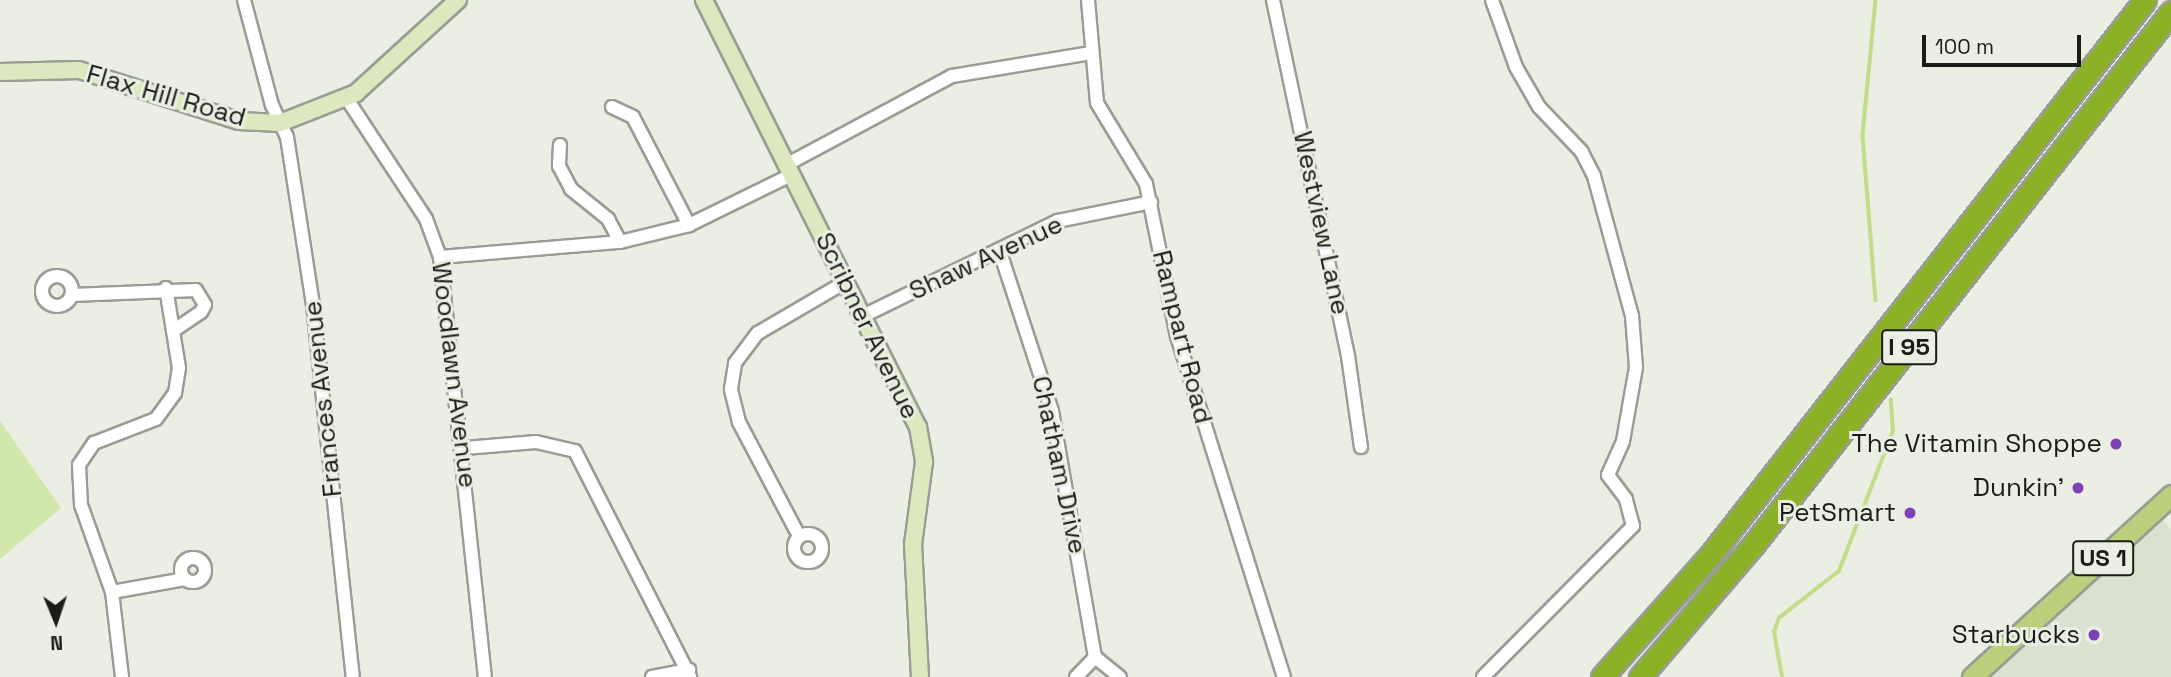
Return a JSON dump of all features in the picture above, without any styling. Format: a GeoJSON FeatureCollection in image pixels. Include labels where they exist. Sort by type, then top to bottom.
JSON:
{"type":"FeatureCollection","features":[{"type":"Feature","properties":{"kind":"highway","name":"I 95"},"geometry":{"type":"LineString","coordinates":[[1602,677],[1712,553],[2145,0]]}},
{"type":"Feature","properties":{"kind":"highway","name":"I 95"},"geometry":{"type":"LineString","coordinates":[[1640,677],[1762,534],[2171,12]]}},
{"type":"Feature","properties":{"kind":"main road","name":"US 1"},"geometry":{"type":"LineString","coordinates":[[1972,677],[2171,495]]}},
{"type":"Feature","properties":{"kind":"street","name":"Frances Avenue"},"geometry":{"type":"LineString","coordinates":[[244,0],[280,123],[313,305],[353,677]]}},
{"type":"Feature","properties":{"kind":"street","name":"Flax Hill Road"},"geometry":{"type":"LineString","coordinates":[[0,72],[79,70],[239,121],[280,123],[347,99],[458,0]]}},
{"type":"Feature","properties":{"kind":"street","name":"Scribner Avenue"},"geometry":{"type":"LineString","coordinates":[[704,0],[912,411],[924,450],[913,544],[919,677]]}},
{"type":"Feature","properties":{"kind":"street","name":"Rampart Road"},"geometry":{"type":"LineString","coordinates":[[1088,0],[1091,53],[1100,111],[1141,172],[1150,202],[1177,336],[1284,677]]}},
{"type":"Feature","properties":{"kind":"street","name":"Westview Lane"},"geometry":{"type":"LineString","coordinates":[[1273,0],[1339,306],[1361,447]]}},
{"type":"Feature","properties":{"kind":"street"},"geometry":{"type":"LineString","coordinates":[[1483,677],[1633,526],[1626,499],[1608,475],[1623,440],[1636,367],[1632,316],[1606,209],[1582,152],[1539,107],[1516,67],[1492,0]]}},
{"type":"Feature","properties":{"kind":"street"},"geometry":{"type":"LineString","coordinates":[[440,257],[620,242],[689,225],[952,76],[1091,53]]}},
{"type":"Feature","properties":{"kind":"street","name":"Woodlawn Avenue"},"geometry":{"type":"LineString","coordinates":[[347,99],[426,219],[440,257],[465,448],[485,677]]}},
{"type":"Feature","properties":{"kind":"street"},"geometry":{"type":"LineString","coordinates":[[612,107],[633,117],[689,225]]}},
{"type":"Feature","properties":{"kind":"street"},"geometry":{"type":"LineString","coordinates":[[560,145],[559,166],[570,189],[608,219],[620,242]]}},
{"type":"Feature","properties":{"kind":"street","name":"Shaw Avenue"},"geometry":{"type":"LineString","coordinates":[[865,315],[1058,221],[1150,202]]}},
{"type":"Feature","properties":{"kind":"street","name":"Chatham Drive"},"geometry":{"type":"LineString","coordinates":[[1000,251],[1052,411],[1095,657]]}},
{"type":"Feature","properties":{"kind":"street"},"geometry":{"type":"LineString","coordinates":[[799,536],[739,422],[731,389],[735,363],[758,333],[847,281]]}},
{"type":"Feature","properties":{"kind":"street"},"geometry":{"type":"LineString","coordinates":[[122,677],[112,592],[81,505],[79,465],[94,443],[156,419],[168,405],[178,368],[166,288]]}},
{"type":"Feature","properties":{"kind":"street"},"geometry":{"type":"LineString","coordinates":[[72,295],[166,288],[196,290],[205,305],[173,331]]}},
{"type":"Feature","properties":{"kind":"street"},"geometry":{"type":"LineString","coordinates":[[465,448],[536,442],[575,451],[689,674],[652,677]]}},
{"type":"Feature","properties":{"kind":"street"},"geometry":{"type":"LineString","coordinates":[[112,592],[185,579]]}},
{"type":"Feature","properties":{"kind":"street"},"geometry":{"type":"LineString","coordinates":[[1076,677],[1095,657],[1120,677]]}},
{"type":"Feature","properties":{"kind":"shaded area"},"geometry":{"type":"Polygon","coordinates":[[[2158,515],[2171,529],[2171,677],[1982,677],[2158,515]]]}},
{"type":"Feature","properties":{"kind":"green space"},"geometry":{"type":"Polygon","coordinates":[[[0,421],[61,508],[0,559],[0,421]]]}},
{"type":"Feature","properties":{"kind":"waterway"},"geometry":{"type":"LineString","coordinates":[[1876,0],[1863,136],[1876,300]]}},
{"type":"Feature","properties":{"kind":"waterway"},"geometry":{"type":"LineString","coordinates":[[1782,677],[1774,632],[1779,618],[1839,571],[1893,431],[1891,400]]}},
{"type":"Feature","properties":{"kind":"place","name":"The Vitamin Shoppe"},"geometry":{"type":"Point","coordinates":[2116,444]}},
{"type":"Feature","properties":{"kind":"place","name":"Dunkin'"},"geometry":{"type":"Point","coordinates":[2078,488]}},
{"type":"Feature","properties":{"kind":"place","name":"PetSmart"},"geometry":{"type":"Point","coordinates":[1910,513]}},
{"type":"Feature","properties":{"kind":"place","name":"Starbucks"},"geometry":{"type":"Point","coordinates":[2094,635]}}]}
